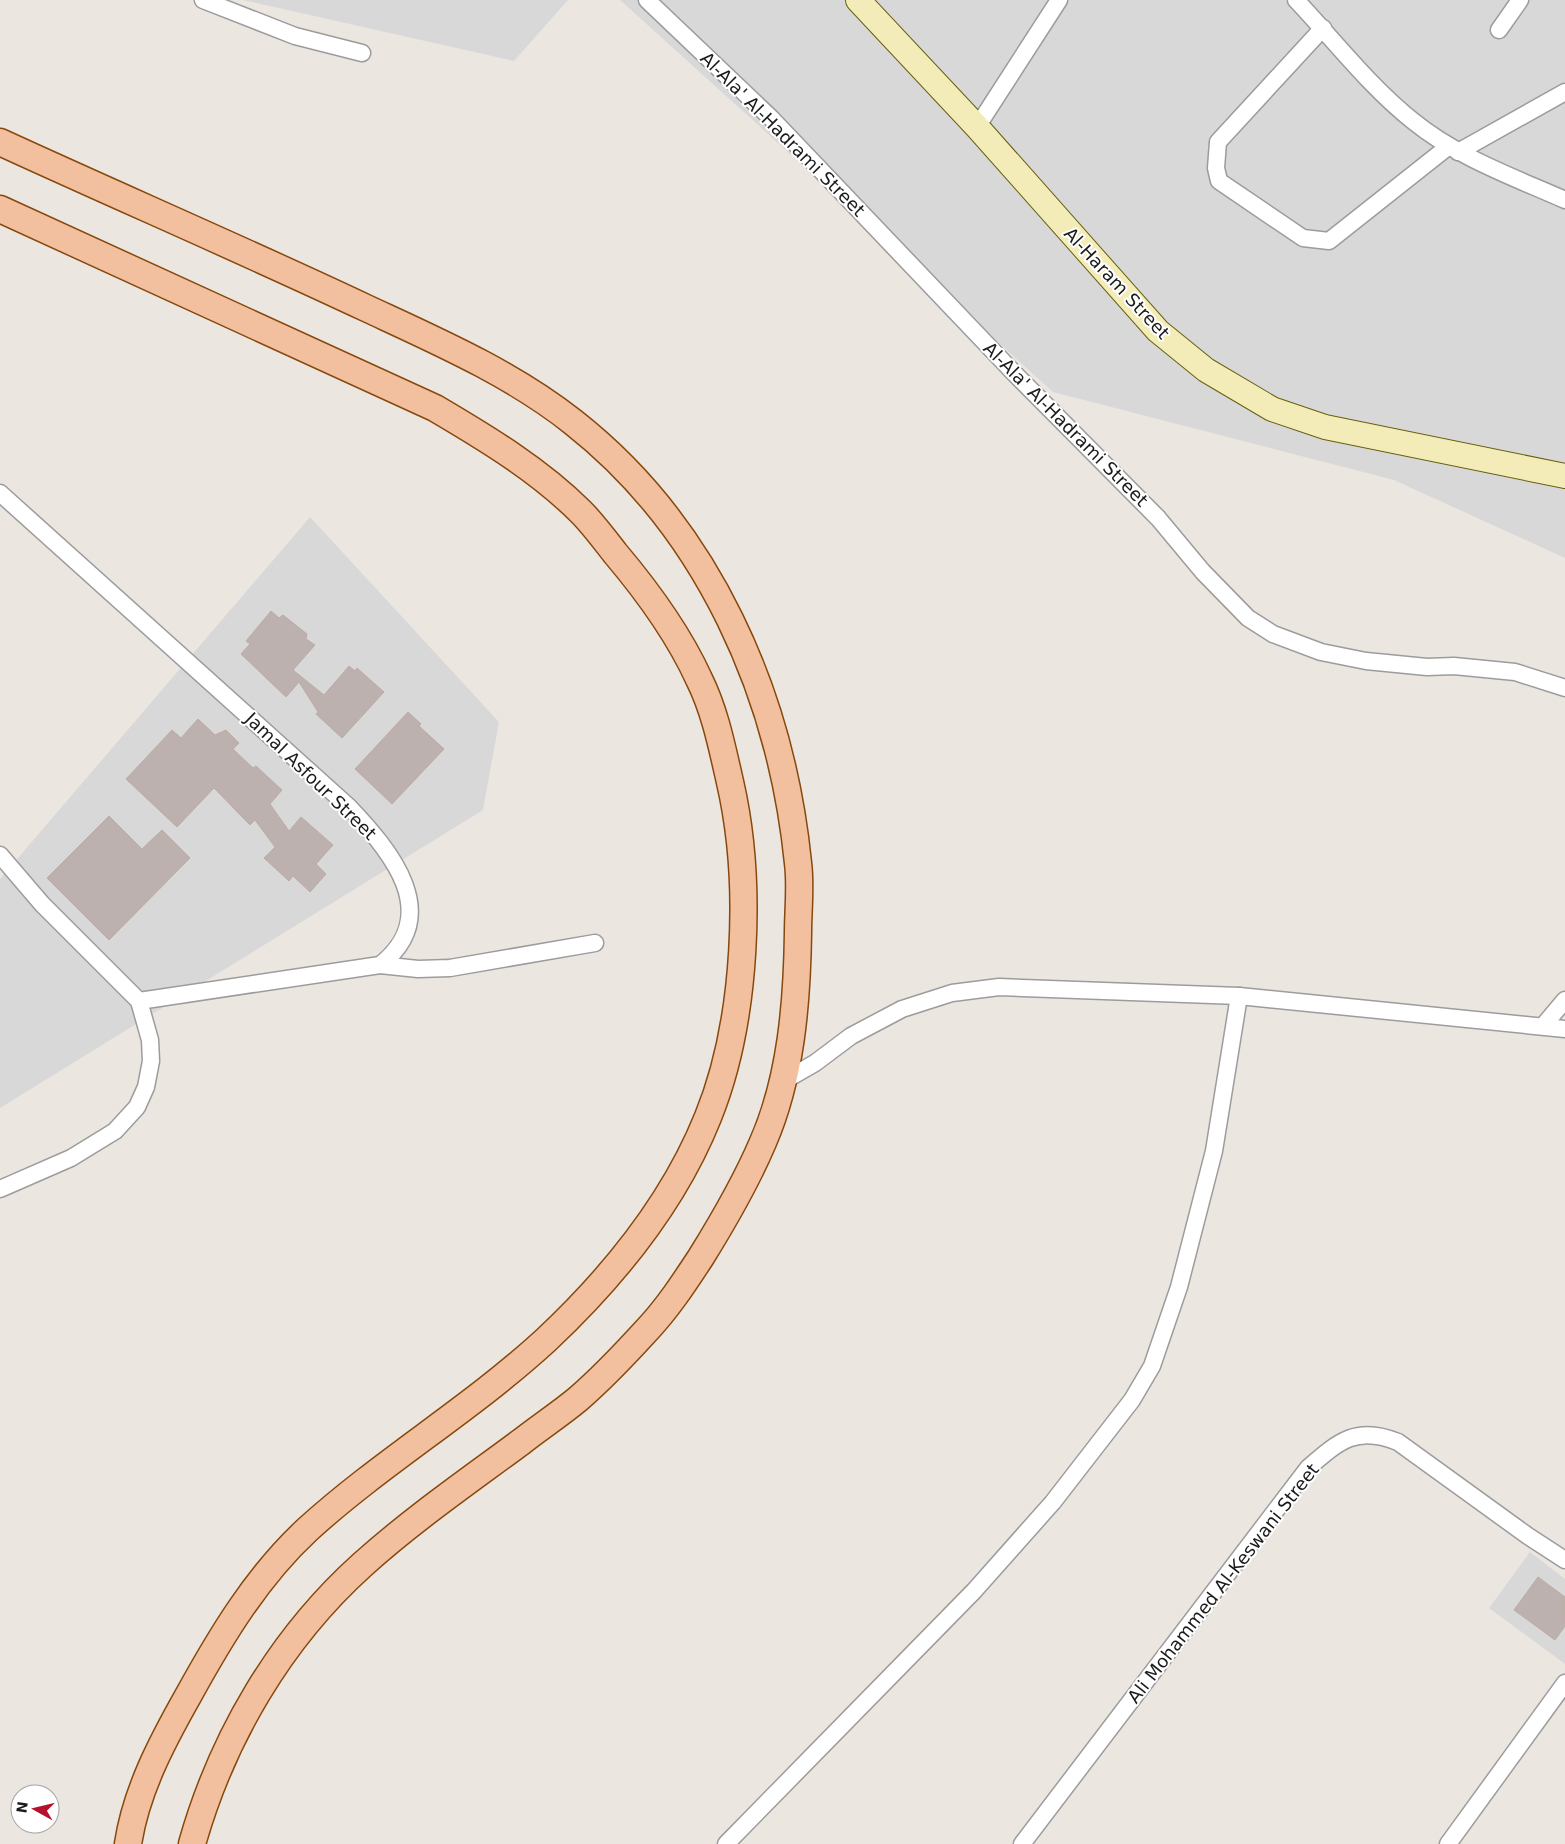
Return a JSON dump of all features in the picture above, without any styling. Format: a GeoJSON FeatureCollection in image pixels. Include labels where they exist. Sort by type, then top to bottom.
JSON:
{"type":"FeatureCollection","features":[{"type":"Feature","properties":{"kind":"main road"},"geometry":{"type":"LineString","coordinates":[[0,142],[325,288],[482,363],[529,391],[572,421],[630,473],[661,508],[695,558],[729,616],[759,684],[776,742],[799,867],[795,1007],[782,1082],[765,1138],[713,1238],[676,1296],[648,1329],[578,1399],[421,1516],[364,1563],[329,1597],[276,1661],[244,1717],[218,1771],[200,1815],[192,1844]]}},
{"type":"Feature","properties":{"kind":"main road"},"geometry":{"type":"LineString","coordinates":[[0,209],[435,408],[481,435],[554,488],[582,513],[640,583],[676,636],[701,682],[719,733],[738,818],[742,886],[742,951],[734,1021],[724,1067],[708,1117],[686,1161],[645,1230],[592,1295],[542,1343],[306,1530],[261,1580],[230,1624],[172,1723],[146,1778],[128,1844]]}},
{"type":"Feature","properties":{"kind":"street"},"geometry":{"type":"LineString","coordinates":[[203,0],[295,36],[362,53]]}},
{"type":"Feature","properties":{"kind":"street","name":"Al-Ala' Al-Hadrami Street"},"geometry":{"type":"LineString","coordinates":[[647,0],[771,118],[1008,367],[1158,518],[1202,572],[1248,618],[1273,634],[1321,652],[1384,662],[1515,672],[1565,688]]}},
{"type":"Feature","properties":{"kind":"street","name":"Al-Haram Street"},"geometry":{"type":"LineString","coordinates":[[858,0],[977,127],[1158,331],[1206,370],[1272,410],[1325,427],[1565,476]]}},
{"type":"Feature","properties":{"kind":"street"},"geometry":{"type":"LineString","coordinates":[[977,127],[1059,0]]}},
{"type":"Feature","properties":{"kind":"street"},"geometry":{"type":"LineString","coordinates":[[1296,0],[1412,121],[1453,149],[1565,200]]}},
{"type":"Feature","properties":{"kind":"street"},"geometry":{"type":"LineString","coordinates":[[1499,30],[1520,0]]}},
{"type":"Feature","properties":{"kind":"street"},"geometry":{"type":"LineString","coordinates":[[1323,28],[1218,142],[1216,168],[1218,181],[1303,238],[1329,241],[1453,149],[1565,92]]}},
{"type":"Feature","properties":{"kind":"street","name":"Jamal Asfour Street"},"geometry":{"type":"LineString","coordinates":[[0,493],[322,782],[379,841],[406,884],[411,918],[404,939],[394,954],[380,965]]}},
{"type":"Feature","properties":{"kind":"street"},"geometry":{"type":"LineString","coordinates":[[0,855],[42,904],[140,1001],[150,1040],[151,1061],[146,1087],[131,1116],[115,1132],[85,1150],[0,1189]]}},
{"type":"Feature","properties":{"kind":"street"},"geometry":{"type":"LineString","coordinates":[[140,1001],[380,965],[450,968],[595,943]]}},
{"type":"Feature","properties":{"kind":"street"},"geometry":{"type":"LineString","coordinates":[[782,1082],[815,1063],[875,1022],[902,1009],[952,993],[983,988],[1023,987],[1239,996],[1565,1029]]}},
{"type":"Feature","properties":{"kind":"street"},"geometry":{"type":"LineString","coordinates":[[726,1844],[974,1591],[1053,1502],[1132,1400],[1152,1366],[1179,1286],[1214,1151],[1239,996]]}},
{"type":"Feature","properties":{"kind":"street"},"geometry":{"type":"LineString","coordinates":[[1543,1026],[1565,1000]]}},
{"type":"Feature","properties":{"kind":"street","name":"Ali Mohammed Al-Keswani Street"},"geometry":{"type":"LineString","coordinates":[[1022,1844],[1308,1468],[1337,1443],[1364,1434],[1382,1435],[1398,1442],[1528,1536],[1565,1560]]}},
{"type":"Feature","properties":{"kind":"street"},"geometry":{"type":"LineString","coordinates":[[1448,1844],[1565,1683]]}},
{"type":"Feature","properties":{"kind":"shaded area"},"geometry":{"type":"Polygon","coordinates":[[[243,0],[568,0],[514,61],[243,0]]]}},
{"type":"Feature","properties":{"kind":"shaded area"},"geometry":{"type":"Polygon","coordinates":[[[620,0],[1565,0],[1565,558],[1394,480],[1053,392],[620,0]]]}},
{"type":"Feature","properties":{"kind":"shaded area"},"geometry":{"type":"Polygon","coordinates":[[[310,517],[499,722],[483,810],[0,1108],[0,879],[310,517]]]}},
{"type":"Feature","properties":{"kind":"shaded area"},"geometry":{"type":"Polygon","coordinates":[[[1530,1552],[1565,1579],[1565,1664],[1489,1608],[1530,1552]]]}},
{"type":"Feature","properties":{"kind":"building"},"geometry":{"type":"Polygon","coordinates":[[[271,611],[279,618],[283,615],[307,634],[306,639],[315,645],[293,670],[324,695],[349,666],[355,671],[357,668],[384,692],[342,738],[316,714],[318,712],[299,682],[286,697],[241,654],[250,644],[246,641],[271,611]]]}},
{"type":"Feature","properties":{"kind":"building"},"geometry":{"type":"Polygon","coordinates":[[[408,712],[421,724],[419,726],[444,749],[392,804],[355,769],[408,712]]]}},
{"type":"Feature","properties":{"kind":"building"},"geometry":{"type":"Polygon","coordinates":[[[198,719],[215,735],[226,730],[239,743],[233,749],[253,768],[256,766],[282,790],[270,804],[289,831],[301,817],[333,845],[316,864],[326,874],[310,892],[293,876],[289,881],[264,858],[275,847],[255,820],[250,825],[214,788],[177,827],[126,779],[172,730],[181,738],[198,719]]]}},
{"type":"Feature","properties":{"kind":"building"},"geometry":{"type":"Polygon","coordinates":[[[109,816],[142,849],[162,830],[190,858],[109,940],[47,878],[109,816]]]}},
{"type":"Feature","properties":{"kind":"building"},"geometry":{"type":"Polygon","coordinates":[[[1538,1577],[1565,1597],[1565,1626],[1555,1640],[1514,1610],[1538,1577]]]}}]}
